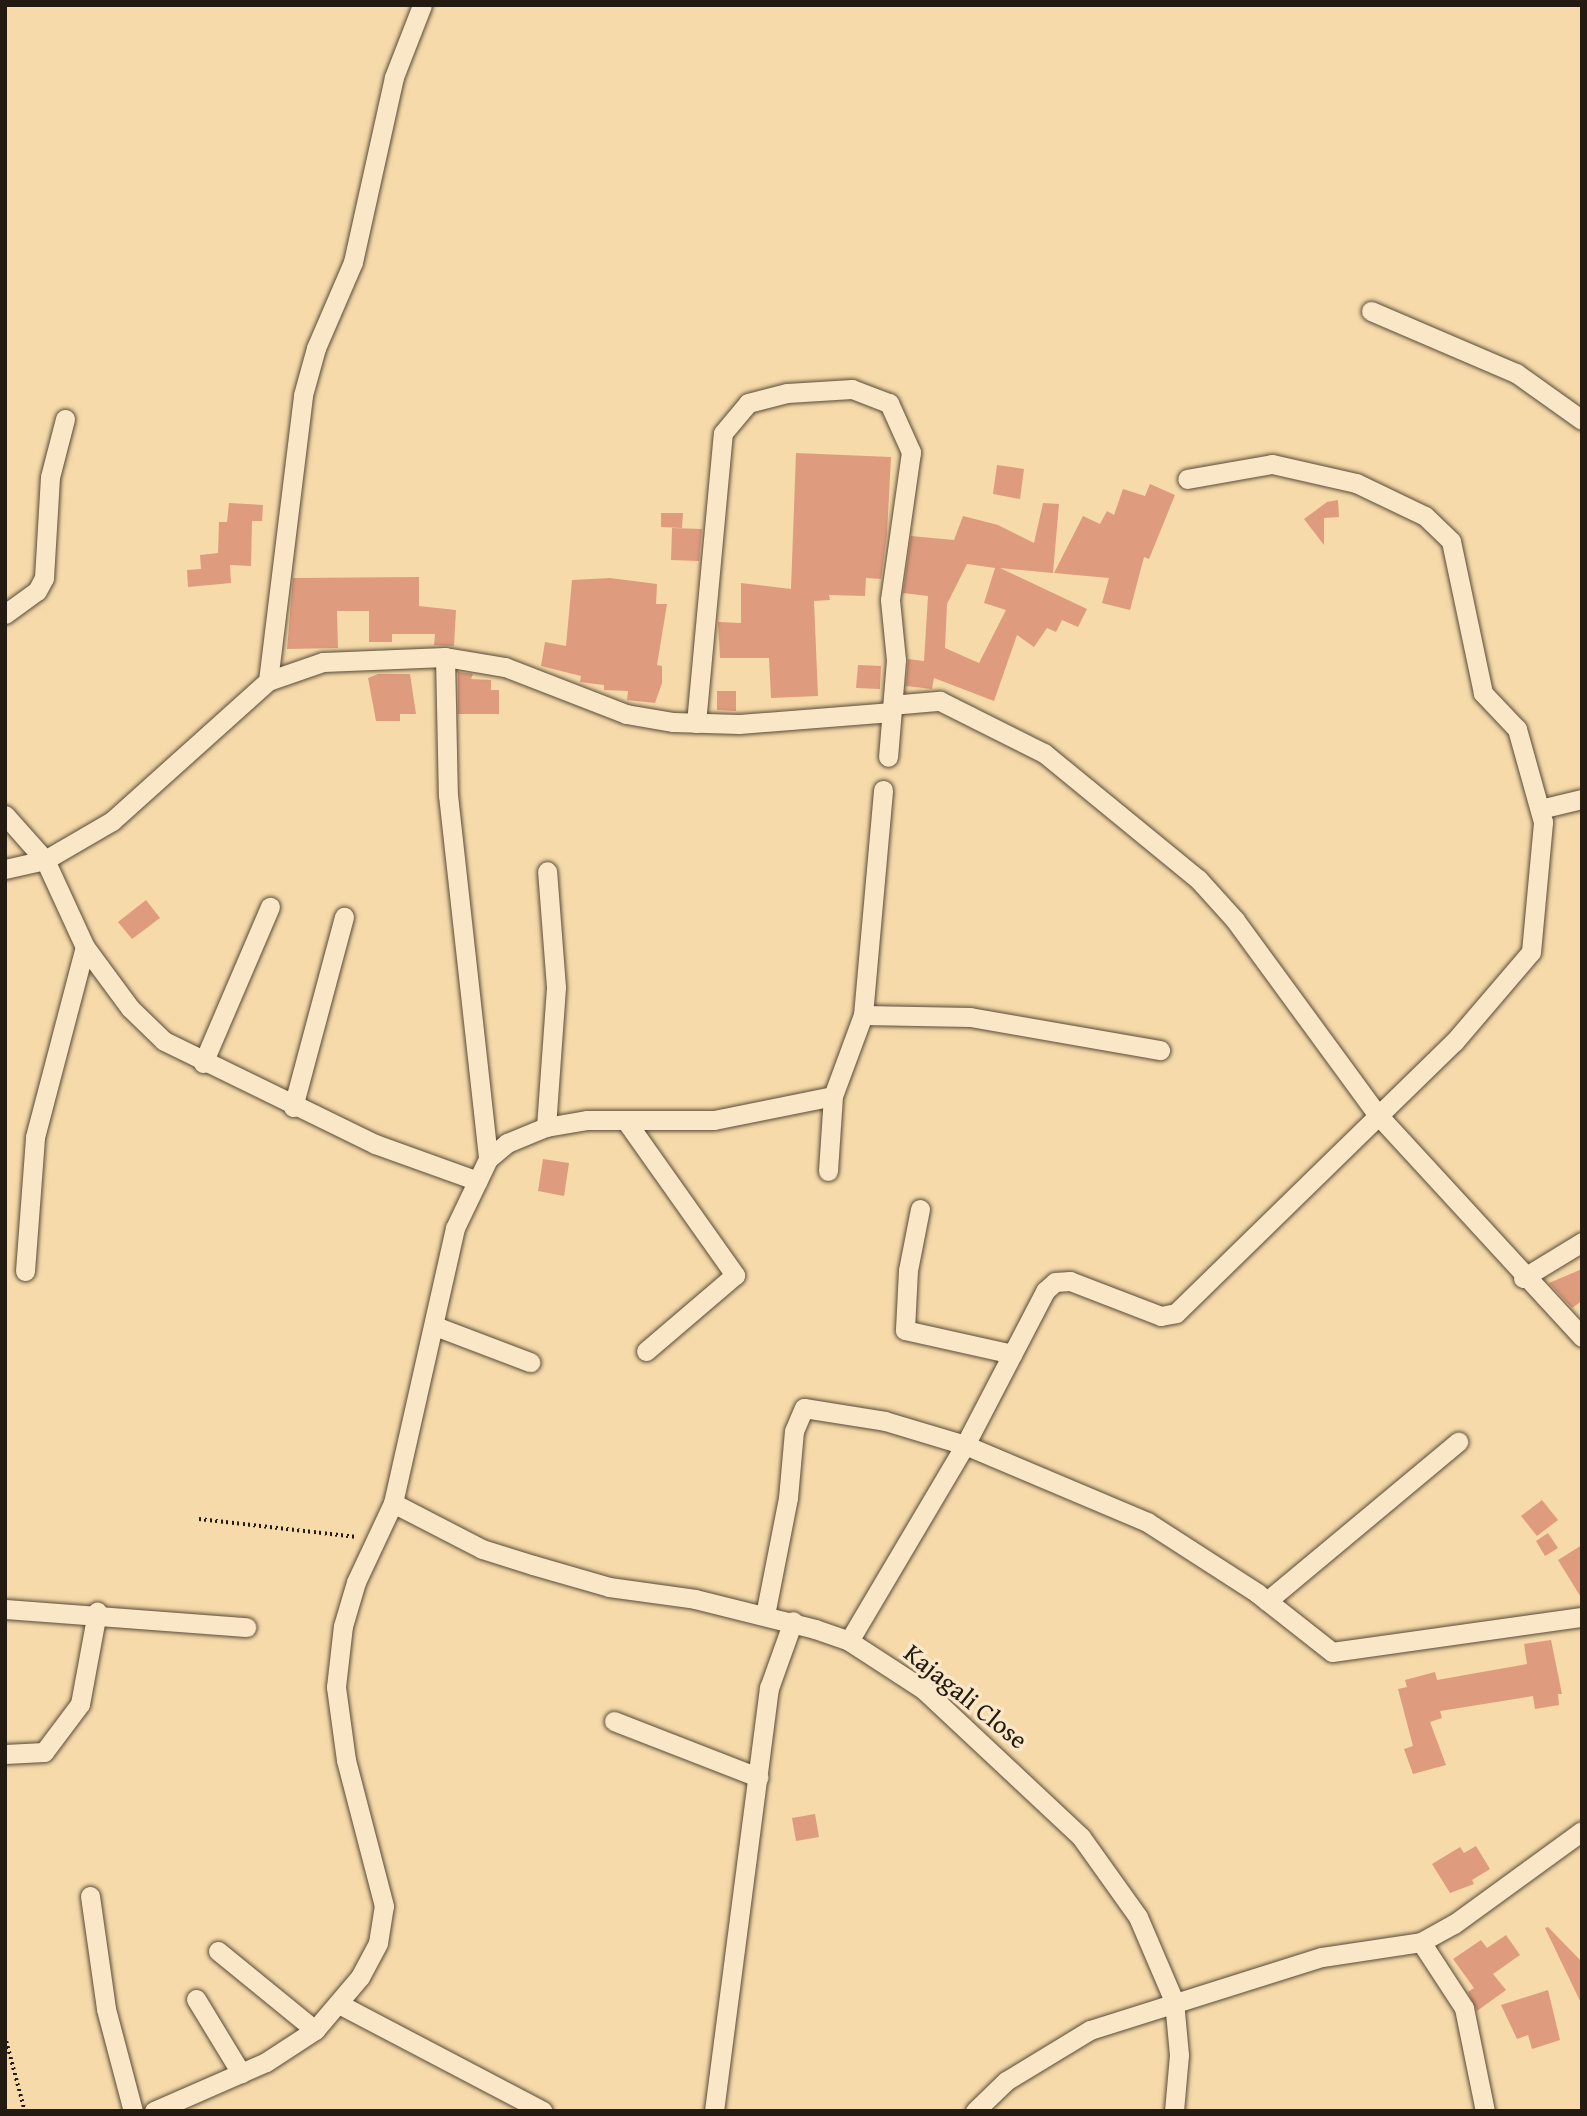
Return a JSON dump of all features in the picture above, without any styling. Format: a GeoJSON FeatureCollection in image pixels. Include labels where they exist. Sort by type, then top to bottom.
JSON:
{"type":"FeatureCollection","features":[{"type":"Feature","properties":{"kind":"street"},"geometry":{"type":"LineString","coordinates":[[268,681],[303,395],[316,348],[353,262],[394,77],[423,7]]}},
{"type":"Feature","properties":{"kind":"street"},"geometry":{"type":"LineString","coordinates":[[1371,311],[1516,373],[1582,420]]}},
{"type":"Feature","properties":{"kind":"street"},"geometry":{"type":"LineString","coordinates":[[696,723],[723,433],[748,403],[787,393],[852,389],[889,403],[911,452],[890,600],[896,660],[897,708],[888,757]]}},
{"type":"Feature","properties":{"kind":"street"},"geometry":{"type":"LineString","coordinates":[[5,614],[37,591],[44,578],[50,477],[65,419]]}},
{"type":"Feature","properties":{"kind":"street"},"geometry":{"type":"LineString","coordinates":[[849,1641],[965,1445],[1012,1354],[1055,1282],[1070,1281],[1161,1316],[1176,1312],[1454,1042],[1531,952],[1544,822],[1517,729],[1483,693],[1451,541],[1425,516],[1356,483],[1272,464],[1187,480]]}},
{"type":"Feature","properties":{"kind":"street"},"geometry":{"type":"LineString","coordinates":[[445,657],[448,796],[488,1159]]}},
{"type":"Feature","properties":{"kind":"street"},"geometry":{"type":"LineString","coordinates":[[5,869],[45,860],[112,821],[268,681],[323,662],[445,657],[505,667],[626,714],[696,723],[897,708],[940,701],[1007,732],[1044,753],[1155,839],[1235,920],[1377,1114],[1523,1278],[1582,1337]]}},
{"type":"Feature","properties":{"kind":"street"},"geometry":{"type":"LineString","coordinates":[[828,1171],[833,1096],[863,1015],[883,790]]}},
{"type":"Feature","properties":{"kind":"street"},"geometry":{"type":"LineString","coordinates":[[1540,809],[1582,799]]}},
{"type":"Feature","properties":{"kind":"street"},"geometry":{"type":"LineString","coordinates":[[5,815],[45,860],[85,947],[148,1026],[203,1063],[293,1107],[478,1181]]}},
{"type":"Feature","properties":{"kind":"street"},"geometry":{"type":"LineString","coordinates":[[546,1127],[556,987],[547,871]]}},
{"type":"Feature","properties":{"kind":"street"},"geometry":{"type":"LineString","coordinates":[[203,1063],[270,907]]}},
{"type":"Feature","properties":{"kind":"street"},"geometry":{"type":"LineString","coordinates":[[293,1107],[344,917]]}},
{"type":"Feature","properties":{"kind":"street"},"geometry":{"type":"LineString","coordinates":[[25,1271],[35,1137],[85,947]]}},
{"type":"Feature","properties":{"kind":"street"},"geometry":{"type":"LineString","coordinates":[[863,1015],[970,1017],[1160,1050]]}},
{"type":"Feature","properties":{"kind":"street"},"geometry":{"type":"LineString","coordinates":[[154,2111],[241,2073],[315,2030],[340,2004],[378,1943],[384,1906],[346,1760],[336,1687],[343,1626],[393,1503],[456,1228],[488,1159],[507,1143],[546,1127],[626,1121],[714,1120],[833,1096]]}},
{"type":"Feature","properties":{"kind":"street"},"geometry":{"type":"LineString","coordinates":[[626,1121],[735,1275],[646,1351]]}},
{"type":"Feature","properties":{"kind":"street"},"geometry":{"type":"LineString","coordinates":[[920,1209],[908,1270],[905,1330],[1012,1354]]}},
{"type":"Feature","properties":{"kind":"street"},"geometry":{"type":"LineString","coordinates":[[1523,1278],[1582,1242]]}},
{"type":"Feature","properties":{"kind":"street"},"geometry":{"type":"LineString","coordinates":[[435,1326],[530,1362]]}},
{"type":"Feature","properties":{"kind":"street"},"geometry":{"type":"LineString","coordinates":[[765,1615],[787,1508],[794,1431],[804,1408],[885,1421],[965,1445],[1147,1522],[1267,1601],[1332,1652],[1582,1618]]}},
{"type":"Feature","properties":{"kind":"street"},"geometry":{"type":"LineString","coordinates":[[1267,1601],[1458,1442]]}},
{"type":"Feature","properties":{"kind":"street","name":"Kajagali Close"},"geometry":{"type":"LineString","coordinates":[[393,1503],[435,1528],[508,1557],[609,1587],[793,1621],[849,1641],[923,1689],[1081,1837],[1138,1917],[1174,2001],[1179,2055],[1174,2111]]}},
{"type":"Feature","properties":{"kind":"street"},"geometry":{"type":"LineString","coordinates":[[5,1609],[97,1612],[246,1627]]}},
{"type":"Feature","properties":{"kind":"street"},"geometry":{"type":"LineString","coordinates":[[5,1754],[44,1752],[80,1704],[97,1612]]}},
{"type":"Feature","properties":{"kind":"street"},"geometry":{"type":"LineString","coordinates":[[714,2111],[769,1688],[793,1621]]}},
{"type":"Feature","properties":{"kind":"street"},"geometry":{"type":"LineString","coordinates":[[614,1721],[758,1777]]}},
{"type":"Feature","properties":{"kind":"street"},"geometry":{"type":"LineString","coordinates":[[975,2111],[1049,2051],[1174,2001],[1322,1957],[1421,1942],[1454,1924],[1582,1831]]}},
{"type":"Feature","properties":{"kind":"street"},"geometry":{"type":"LineString","coordinates":[[90,1896],[106,2008],[133,2111]]}},
{"type":"Feature","properties":{"kind":"street"},"geometry":{"type":"LineString","coordinates":[[1421,1942],[1464,2008],[1485,2111]]}},
{"type":"Feature","properties":{"kind":"street"},"geometry":{"type":"LineString","coordinates":[[218,1951],[315,2030]]}},
{"type":"Feature","properties":{"kind":"street"},"geometry":{"type":"LineString","coordinates":[[195,1998],[241,2073]]}},
{"type":"Feature","properties":{"kind":"street"},"geometry":{"type":"LineString","coordinates":[[340,2004],[543,2111]]}},
{"type":"Feature","properties":{"kind":"path"},"geometry":{"type":"LineString","coordinates":[[199,1519],[376,1540]]}},
{"type":"Feature","properties":{"kind":"path"},"geometry":{"type":"LineString","coordinates":[[5,2036],[25,2111]]}},
{"type":"Feature","properties":{"kind":"building"},"geometry":{"type":"Polygon","coordinates":[[[796,453],[891,457],[887,534],[881,579],[866,578],[865,596],[829,595],[830,600],[814,601],[818,696],[771,698],[769,658],[720,658],[718,622],[741,623],[741,583],[791,589],[796,453]]]}},
{"type":"Feature","properties":{"kind":"building"},"geometry":{"type":"Polygon","coordinates":[[[997,465],[1024,469],[1020,499],[993,494],[997,465]]]}},
{"type":"Feature","properties":{"kind":"building"},"geometry":{"type":"Polygon","coordinates":[[[1150,484],[1175,495],[1149,559],[1144,557],[1130,610],[1102,603],[1109,578],[1054,573],[1083,516],[1100,524],[1107,511],[1114,515],[1123,489],[1145,496],[1150,484]]]}},
{"type":"Feature","properties":{"kind":"building"},"geometry":{"type":"Polygon","coordinates":[[[1338,500],[1339,517],[1324,518],[1324,545],[1304,519],[1327,502],[1338,500]]]}},
{"type":"Feature","properties":{"kind":"building"},"geometry":{"type":"Polygon","coordinates":[[[229,503],[263,505],[262,521],[252,521],[251,566],[230,565],[231,583],[188,587],[187,570],[201,569],[200,555],[218,553],[219,522],[227,522],[229,503]]]}},
{"type":"Feature","properties":{"kind":"building"},"geometry":{"type":"Polygon","coordinates":[[[1043,503],[1059,504],[1053,573],[1000,568],[1087,609],[1078,627],[1062,620],[1056,632],[1047,628],[1034,647],[1017,635],[994,701],[934,678],[932,689],[906,686],[908,659],[924,661],[928,596],[903,593],[911,536],[954,540],[963,516],[998,525],[1034,543],[1043,503]],[[967,564],[947,604],[945,648],[979,663],[1006,610],[984,603],[995,568],[967,564]]]}},
{"type":"Feature","properties":{"kind":"building"},"geometry":{"type":"Polygon","coordinates":[[[661,513],[683,513],[682,528],[661,527],[661,513]]]}},
{"type":"Feature","properties":{"kind":"building"},"geometry":{"type":"Polygon","coordinates":[[[672,528],[702,529],[699,561],[671,560],[672,528]]]}},
{"type":"Feature","properties":{"kind":"building"},"geometry":{"type":"Polygon","coordinates":[[[419,577],[419,606],[456,610],[454,646],[434,645],[435,634],[392,634],[392,642],[369,642],[369,611],[337,611],[338,648],[287,649],[293,578],[419,577]]]}},
{"type":"Feature","properties":{"kind":"building"},"geometry":{"type":"Polygon","coordinates":[[[610,578],[657,584],[656,604],[667,604],[657,665],[662,666],[662,683],[655,703],[627,700],[628,691],[604,690],[604,685],[580,682],[581,676],[541,666],[545,642],[566,646],[572,580],[610,578]]]}},
{"type":"Feature","properties":{"kind":"building"},"geometry":{"type":"Polygon","coordinates":[[[858,665],[881,666],[880,689],[856,688],[858,665]]]}},
{"type":"Feature","properties":{"kind":"building"},"geometry":{"type":"Polygon","coordinates":[[[458,672],[473,674],[471,679],[491,680],[491,690],[499,690],[499,714],[458,714],[458,672]]]}},
{"type":"Feature","properties":{"kind":"building"},"geometry":{"type":"Polygon","coordinates":[[[378,674],[410,674],[416,714],[400,714],[400,721],[376,721],[368,678],[378,674]]]}},
{"type":"Feature","properties":{"kind":"building"},"geometry":{"type":"Polygon","coordinates":[[[717,691],[736,691],[736,711],[717,710],[717,691]]]}},
{"type":"Feature","properties":{"kind":"building"},"geometry":{"type":"Polygon","coordinates":[[[146,900],[160,918],[132,939],[118,922],[146,900]]]}},
{"type":"Feature","properties":{"kind":"building"},"geometry":{"type":"Polygon","coordinates":[[[543,1159],[569,1163],[564,1196],[538,1191],[543,1159]]]}},
{"type":"Feature","properties":{"kind":"building"},"geometry":{"type":"Polygon","coordinates":[[[1582,1269],[1582,1301],[1572,1308],[1549,1283],[1582,1269]]]}},
{"type":"Feature","properties":{"kind":"building"},"geometry":{"type":"Polygon","coordinates":[[[1542,1500],[1558,1520],[1537,1536],[1521,1516],[1542,1500]]]}},
{"type":"Feature","properties":{"kind":"building"},"geometry":{"type":"Polygon","coordinates":[[[1548,1533],[1558,1548],[1545,1556],[1536,1541],[1548,1533]]]}},
{"type":"Feature","properties":{"kind":"building"},"geometry":{"type":"Polygon","coordinates":[[[1582,1545],[1582,1599],[1558,1560],[1582,1545]]]}},
{"type":"Feature","properties":{"kind":"building"},"geometry":{"type":"Polygon","coordinates":[[[1551,1640],[1562,1694],[1558,1694],[1559,1705],[1535,1709],[1533,1696],[1440,1711],[1442,1718],[1430,1722],[1446,1765],[1413,1774],[1404,1749],[1413,1746],[1398,1689],[1407,1687],[1405,1680],[1435,1672],[1437,1680],[1527,1664],[1524,1644],[1551,1640]]]}},
{"type":"Feature","properties":{"kind":"building"},"geometry":{"type":"Polygon","coordinates":[[[815,1814],[819,1837],[796,1841],[792,1818],[815,1814]]]}},
{"type":"Feature","properties":{"kind":"building"},"geometry":{"type":"Polygon","coordinates":[[[1476,1846],[1490,1869],[1472,1880],[1474,1884],[1450,1893],[1432,1864],[1460,1847],[1464,1853],[1476,1846]]]}},
{"type":"Feature","properties":{"kind":"building"},"geometry":{"type":"Polygon","coordinates":[[[1548,1927],[1582,1962],[1582,2005],[1545,1928],[1548,1927]]]}},
{"type":"Feature","properties":{"kind":"building"},"geometry":{"type":"Polygon","coordinates":[[[1506,1935],[1520,1955],[1493,1974],[1506,1990],[1477,2011],[1468,1992],[1474,1988],[1453,1959],[1481,1940],[1487,1948],[1506,1935]]]}},
{"type":"Feature","properties":{"kind":"building"},"geometry":{"type":"Polygon","coordinates":[[[1548,1990],[1560,2040],[1532,2049],[1528,2035],[1517,2039],[1501,2005],[1548,1990]]]}}]}
